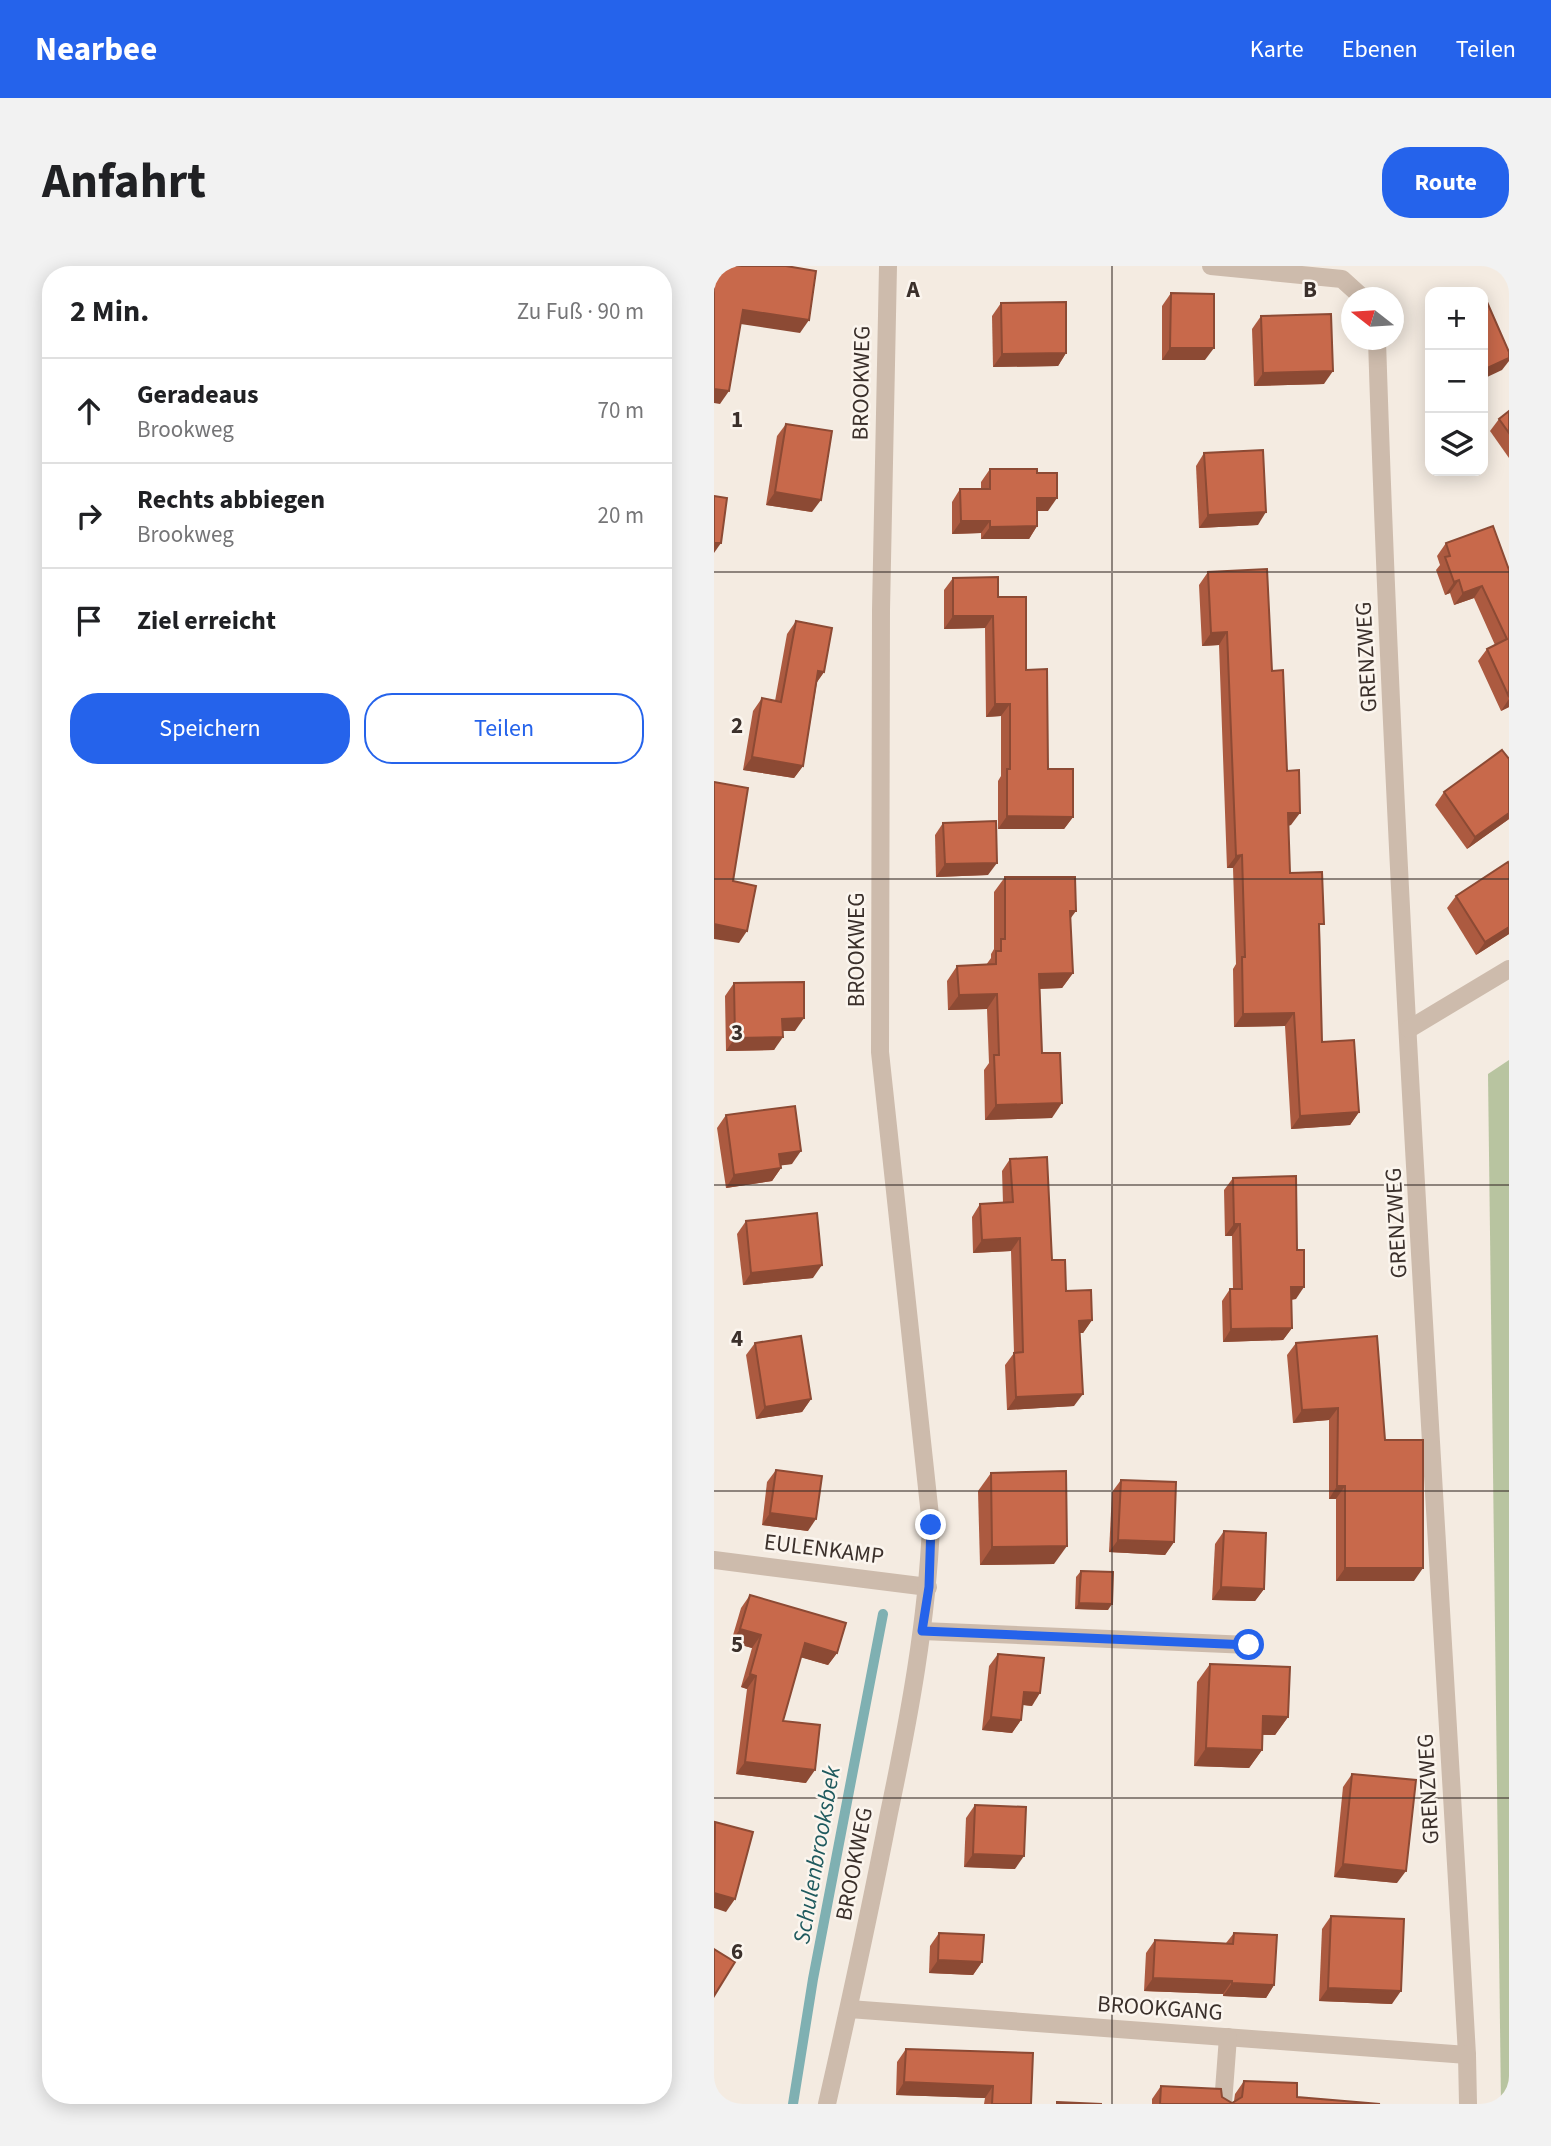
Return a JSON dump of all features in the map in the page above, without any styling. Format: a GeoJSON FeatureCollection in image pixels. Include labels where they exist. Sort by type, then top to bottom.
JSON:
{"type":"FeatureCollection","features":[{"type":"Feature","properties":{"kind":"street","name":"BROOKWEG"},"geometry":{"type":"LineString","coordinates":[[827,2104],[896,1780],[929,1587],[931,1525],[880,1052],[881,610],[888,266]]}},
{"type":"Feature","properties":{"kind":"street"},"geometry":{"type":"LineString","coordinates":[[1211,266],[1342,279],[1351,287]]}},
{"type":"Feature","properties":{"kind":"street","name":"GRENZWEG"},"geometry":{"type":"LineString","coordinates":[[1377,350],[1409,1029],[1468,2104]]}},
{"type":"Feature","properties":{"kind":"street"},"geometry":{"type":"LineString","coordinates":[[1409,1029],[1509,969]]}},
{"type":"Feature","properties":{"kind":"street","name":"EULENKAMP"},"geometry":{"type":"LineString","coordinates":[[714,1560],[929,1587]]}},
{"type":"Feature","properties":{"kind":"street"},"geometry":{"type":"LineString","coordinates":[[922,1631],[1249,1645]]}},
{"type":"Feature","properties":{"kind":"street","name":"BROOKGANG"},"geometry":{"type":"LineString","coordinates":[[849,2009],[1467,2055]]}},
{"type":"Feature","properties":{"kind":"street"},"geometry":{"type":"LineString","coordinates":[[1223,2104],[1228,2038]]}},
{"type":"Feature","properties":{"kind":"green space"},"geometry":{"type":"Polygon","coordinates":[[[1509,1060],[1509,2104],[1501,2104],[1488,1074],[1509,1060]]]}},
{"type":"Feature","properties":{"kind":"building"},"geometry":{"type":"Polygon","coordinates":[[[714,266],[786,266],[816,271],[809,320],[743,310],[729,391],[714,389],[714,266]]]}},
{"type":"Feature","properties":{"kind":"building"},"geometry":{"type":"Polygon","coordinates":[[[1171,293],[1214,294],[1214,348],[1170,348],[1171,293]]]}},
{"type":"Feature","properties":{"kind":"building"},"geometry":{"type":"Polygon","coordinates":[[[1066,302],[1066,353],[1002,354],[1001,303],[1066,302]]]}},
{"type":"Feature","properties":{"kind":"building"},"geometry":{"type":"Polygon","coordinates":[[[1488,304],[1509,352],[1509,358],[1488,368],[1488,304]]]}},
{"type":"Feature","properties":{"kind":"building"},"geometry":{"type":"Polygon","coordinates":[[[1331,314],[1333,371],[1263,373],[1261,316],[1331,314]]]}},
{"type":"Feature","properties":{"kind":"building"},"geometry":{"type":"Polygon","coordinates":[[[1509,411],[1509,433],[1499,419],[1509,411]]]}},
{"type":"Feature","properties":{"kind":"building"},"geometry":{"type":"Polygon","coordinates":[[[786,424],[832,431],[821,500],[775,492],[786,424]]]}},
{"type":"Feature","properties":{"kind":"building"},"geometry":{"type":"Polygon","coordinates":[[[1263,450],[1266,512],[1208,515],[1204,453],[1263,450]]]}},
{"type":"Feature","properties":{"kind":"building"},"geometry":{"type":"Polygon","coordinates":[[[990,469],[1037,469],[1037,473],[1057,473],[1057,498],[1037,498],[1037,526],[990,527],[990,521],[961,521],[960,489],[990,489],[990,469]]]}},
{"type":"Feature","properties":{"kind":"building"},"geometry":{"type":"Polygon","coordinates":[[[714,496],[727,498],[721,543],[714,543],[714,496]]]}},
{"type":"Feature","properties":{"kind":"building"},"geometry":{"type":"Polygon","coordinates":[[[1493,526],[1509,570],[1509,697],[1487,649],[1507,639],[1482,586],[1463,593],[1459,580],[1454,582],[1445,557],[1450,556],[1446,543],[1493,526]]]}},
{"type":"Feature","properties":{"kind":"building"},"geometry":{"type":"Polygon","coordinates":[[[1267,569],[1272,671],[1283,670],[1287,771],[1299,770],[1300,813],[1288,813],[1290,873],[1322,872],[1324,924],[1319,924],[1322,1042],[1354,1040],[1359,1112],[1300,1116],[1294,1013],[1243,1014],[1242,957],[1245,957],[1242,855],[1236,856],[1227,632],[1211,633],[1208,572],[1267,569]]]}},
{"type":"Feature","properties":{"kind":"building"},"geometry":{"type":"Polygon","coordinates":[[[998,577],[998,597],[1026,597],[1026,670],[1047,669],[1048,769],[1073,769],[1073,817],[1007,816],[1010,704],[995,704],[993,616],[953,616],[953,578],[998,577]]]}},
{"type":"Feature","properties":{"kind":"building"},"geometry":{"type":"Polygon","coordinates":[[[796,621],[832,628],[824,672],[818,671],[803,766],[752,757],[762,698],[781,702],[796,621]]]}},
{"type":"Feature","properties":{"kind":"building"},"geometry":{"type":"Polygon","coordinates":[[[1502,750],[1509,759],[1509,813],[1475,837],[1444,792],[1502,750]]]}},
{"type":"Feature","properties":{"kind":"building"},"geometry":{"type":"Polygon","coordinates":[[[714,782],[748,788],[733,881],[756,886],[747,931],[714,924],[714,782]]]}},
{"type":"Feature","properties":{"kind":"building"},"geometry":{"type":"Polygon","coordinates":[[[996,821],[997,863],[945,864],[943,823],[996,821]]]}},
{"type":"Feature","properties":{"kind":"building"},"geometry":{"type":"Polygon","coordinates":[[[1508,862],[1509,927],[1485,942],[1456,896],[1508,862]]]}},
{"type":"Feature","properties":{"kind":"building"},"geometry":{"type":"Polygon","coordinates":[[[1005,877],[1075,877],[1076,911],[1070,911],[1073,973],[1039,974],[1042,1053],[1060,1053],[1062,1103],[996,1105],[994,1055],[999,1055],[997,994],[959,995],[957,966],[996,964],[996,951],[1001,951],[1001,939],[1005,939],[1005,877]]]}},
{"type":"Feature","properties":{"kind":"building"},"geometry":{"type":"Polygon","coordinates":[[[804,982],[804,1018],[782,1019],[783,1037],[735,1038],[734,983],[804,982]]]}},
{"type":"Feature","properties":{"kind":"building"},"geometry":{"type":"Polygon","coordinates":[[[795,1106],[801,1151],[779,1154],[781,1168],[734,1175],[726,1115],[795,1106]]]}},
{"type":"Feature","properties":{"kind":"building"},"geometry":{"type":"Polygon","coordinates":[[[1047,1157],[1052,1260],[1065,1260],[1066,1291],[1091,1290],[1092,1320],[1079,1321],[1083,1394],[1016,1397],[1014,1353],[1023,1352],[1020,1238],[982,1240],[980,1204],[1013,1202],[1010,1159],[1047,1157]]]}},
{"type":"Feature","properties":{"kind":"building"},"geometry":{"type":"Polygon","coordinates":[[[1296,1176],[1297,1250],[1304,1250],[1304,1287],[1291,1287],[1292,1328],[1231,1329],[1230,1289],[1242,1289],[1240,1224],[1234,1224],[1233,1178],[1296,1176]]]}},
{"type":"Feature","properties":{"kind":"building"},"geometry":{"type":"Polygon","coordinates":[[[817,1213],[822,1265],[751,1273],[746,1221],[817,1213]]]}},
{"type":"Feature","properties":{"kind":"building"},"geometry":{"type":"Polygon","coordinates":[[[801,1336],[811,1399],[765,1407],[755,1343],[801,1336]]]}},
{"type":"Feature","properties":{"kind":"building"},"geometry":{"type":"Polygon","coordinates":[[[1377,1336],[1385,1440],[1423,1440],[1423,1568],[1345,1568],[1345,1486],[1337,1486],[1338,1408],[1302,1410],[1296,1343],[1377,1336]]]}},
{"type":"Feature","properties":{"kind":"building"},"geometry":{"type":"Polygon","coordinates":[[[776,1470],[822,1476],[816,1519],[770,1513],[776,1470]]]}},
{"type":"Feature","properties":{"kind":"building"},"geometry":{"type":"Polygon","coordinates":[[[1066,1471],[1067,1546],[992,1547],[991,1473],[1066,1471]]]}},
{"type":"Feature","properties":{"kind":"building"},"geometry":{"type":"Polygon","coordinates":[[[1121,1480],[1176,1482],[1174,1542],[1118,1540],[1121,1480]]]}},
{"type":"Feature","properties":{"kind":"building"},"geometry":{"type":"Polygon","coordinates":[[[1224,1531],[1266,1533],[1264,1589],[1221,1587],[1224,1531]]]}},
{"type":"Feature","properties":{"kind":"building"},"geometry":{"type":"Polygon","coordinates":[[[1081,1571],[1113,1572],[1112,1604],[1079,1603],[1081,1571]]]}},
{"type":"Feature","properties":{"kind":"building"},"geometry":{"type":"Polygon","coordinates":[[[750,1595],[846,1623],[837,1653],[805,1643],[783,1721],[820,1725],[815,1770],[745,1762],[756,1676],[750,1674],[761,1635],[740,1629],[750,1595]]]}},
{"type":"Feature","properties":{"kind":"building"},"geometry":{"type":"Polygon","coordinates":[[[998,1654],[1044,1658],[1040,1693],[1024,1692],[1021,1720],[991,1717],[998,1654]]]}},
{"type":"Feature","properties":{"kind":"building"},"geometry":{"type":"Polygon","coordinates":[[[1210,1664],[1290,1667],[1288,1717],[1263,1716],[1262,1750],[1206,1748],[1210,1664]]]}},
{"type":"Feature","properties":{"kind":"building"},"geometry":{"type":"Polygon","coordinates":[[[1352,1774],[1416,1780],[1406,1871],[1343,1864],[1352,1774]]]}},
{"type":"Feature","properties":{"kind":"building"},"geometry":{"type":"Polygon","coordinates":[[[975,1805],[1026,1807],[1024,1856],[973,1854],[975,1805]]]}},
{"type":"Feature","properties":{"kind":"building"},"geometry":{"type":"Polygon","coordinates":[[[715,1822],[753,1832],[735,1899],[714,1893],[715,1822]]]}},
{"type":"Feature","properties":{"kind":"building"},"geometry":{"type":"Polygon","coordinates":[[[1331,1916],[1404,1919],[1401,1991],[1328,1988],[1331,1916]]]}},
{"type":"Feature","properties":{"kind":"building"},"geometry":{"type":"Polygon","coordinates":[[[939,1933],[984,1935],[982,1962],[938,1960],[939,1933]]]}},
{"type":"Feature","properties":{"kind":"building"},"geometry":{"type":"Polygon","coordinates":[[[1234,1933],[1277,1935],[1274,1985],[1153,1978],[1155,1940],[1233,1944],[1234,1933]]]}},
{"type":"Feature","properties":{"kind":"building"},"geometry":{"type":"Polygon","coordinates":[[[714,1949],[735,1962],[714,1996],[714,1949]]]}},
{"type":"Feature","properties":{"kind":"building"},"geometry":{"type":"Polygon","coordinates":[[[906,2049],[1033,2053],[1031,2104],[992,2104],[993,2086],[904,2082],[906,2049]]]}},
{"type":"Feature","properties":{"kind":"building"},"geometry":{"type":"Polygon","coordinates":[[[1244,2081],[1297,2083],[1297,2097],[1380,2104],[1160,2104],[1161,2086],[1221,2089],[1222,2097],[1232,2103],[1242,2097],[1244,2081]]]}},
{"type":"Feature","properties":{"kind":"building"},"geometry":{"type":"Polygon","coordinates":[[[1057,2102],[1102,2104],[1057,2104],[1057,2102]]]}},
{"type":"Feature","properties":{"kind":"waterway","name":"Schulenbrooksbek"},"geometry":{"type":"LineString","coordinates":[[793,2104],[813,1979],[883,1614]]}},
{"type":"Feature","properties":{"kind":"route"},"geometry":{"type":"LineString","coordinates":[[931,1525],[929,1587],[922,1631],[1249,1645]]}}]}
